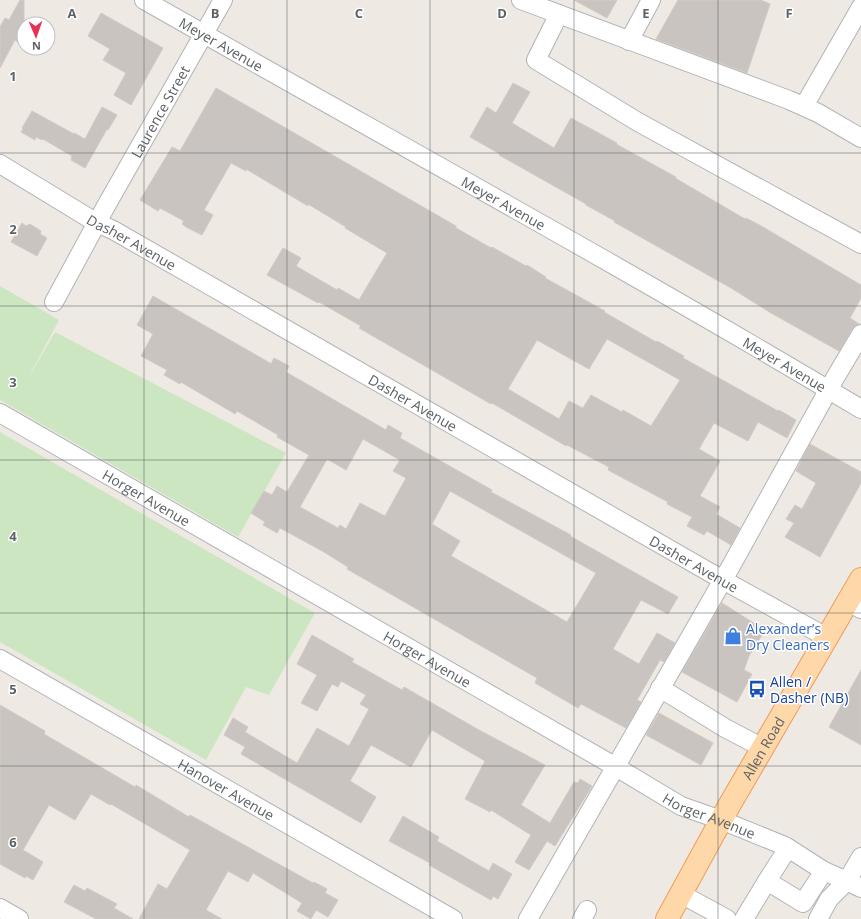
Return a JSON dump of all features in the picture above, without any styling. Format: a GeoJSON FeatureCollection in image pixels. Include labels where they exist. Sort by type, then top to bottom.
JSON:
{"type":"FeatureCollection","features":[{"type":"Feature","properties":{"kind":"main road","name":"Allen Road"},"geometry":{"type":"LineString","coordinates":[[667,919],[721,820],[828,638],[854,606],[861,579]]}},
{"type":"Feature","properties":{"kind":"street","name":"Meyer Avenue"},"geometry":{"type":"LineString","coordinates":[[144,0],[438,165],[861,409]]}},
{"type":"Feature","properties":{"kind":"street","name":"Laurence Street"},"geometry":{"type":"LineString","coordinates":[[54,302],[223,0]]}},
{"type":"Feature","properties":{"kind":"street"},"geometry":{"type":"LineString","coordinates":[[521,0],[768,91],[852,129]]}},
{"type":"Feature","properties":{"kind":"street"},"geometry":{"type":"LineString","coordinates":[[629,41],[651,0]]}},
{"type":"Feature","properties":{"kind":"street"},"geometry":{"type":"LineString","coordinates":[[804,106],[861,7]]}},
{"type":"Feature","properties":{"kind":"street"},"geometry":{"type":"LineString","coordinates":[[559,14],[536,60],[638,122],[861,244]]}},
{"type":"Feature","properties":{"kind":"street","name":"Dasher Avenue"},"geometry":{"type":"LineString","coordinates":[[0,164],[97,223],[120,234],[723,580],[828,638]]}},
{"type":"Feature","properties":{"kind":"street"},"geometry":{"type":"LineString","coordinates":[[528,919],[723,580],[861,334]]}},
{"type":"Feature","properties":{"kind":"street","name":"Horger Avenue"},"geometry":{"type":"LineString","coordinates":[[0,413],[616,767],[681,806],[721,820],[788,848],[824,871],[854,884]]}},
{"type":"Feature","properties":{"kind":"street","name":"Hanover Avenue"},"geometry":{"type":"LineString","coordinates":[[0,659],[452,919]]}},
{"type":"Feature","properties":{"kind":"street"},"geometry":{"type":"LineString","coordinates":[[660,688],[725,728],[763,748]]}},
{"type":"Feature","properties":{"kind":"street"},"geometry":{"type":"LineString","coordinates":[[744,919],[788,848]]}},
{"type":"Feature","properties":{"kind":"street"},"geometry":{"type":"LineString","coordinates":[[767,881],[803,903],[819,916],[829,899],[854,884],[861,857]]}},
{"type":"Feature","properties":{"kind":"street"},"geometry":{"type":"LineString","coordinates":[[803,903],[824,871]]}},
{"type":"Feature","properties":{"kind":"street"},"geometry":{"type":"LineString","coordinates":[[680,894],[727,919]]}},
{"type":"Feature","properties":{"kind":"street"},"geometry":{"type":"LineString","coordinates":[[0,908],[19,919]]}},
{"type":"Feature","properties":{"kind":"green space"},"geometry":{"type":"Polygon","coordinates":[[[0,286],[59,320],[25,384],[55,332],[286,453],[238,537],[0,400],[0,286]]]}},
{"type":"Feature","properties":{"kind":"green space"},"geometry":{"type":"Polygon","coordinates":[[[0,432],[315,613],[269,695],[246,687],[206,760],[0,642],[0,432]]]}},
{"type":"Feature","properties":{"kind":"building"},"geometry":{"type":"Polygon","coordinates":[[[20,0],[24,0],[24,16],[16,16],[16,41],[15,40],[0,68],[0,27],[5,18],[9,20],[20,0]]]}},
{"type":"Feature","properties":{"kind":"building"},"geometry":{"type":"Polygon","coordinates":[[[574,0],[617,0],[607,18],[574,0]]]}},
{"type":"Feature","properties":{"kind":"building"},"geometry":{"type":"Polygon","coordinates":[[[678,0],[761,0],[770,4],[747,73],[656,39],[678,0]]]}},
{"type":"Feature","properties":{"kind":"building"},"geometry":{"type":"Polygon","coordinates":[[[101,13],[163,48],[131,105],[114,95],[126,73],[103,60],[110,49],[88,36],[101,13]]]}},
{"type":"Feature","properties":{"kind":"building"},"geometry":{"type":"Polygon","coordinates":[[[513,83],[530,92],[512,123],[554,148],[571,118],[676,177],[675,178],[745,219],[746,218],[763,227],[861,285],[861,298],[850,318],[859,324],[852,329],[839,351],[614,222],[615,221],[470,137],[487,107],[496,113],[513,83]]]}},
{"type":"Feature","properties":{"kind":"building"},"geometry":{"type":"Polygon","coordinates":[[[216,88],[456,226],[456,228],[491,248],[492,247],[526,266],[527,265],[546,277],[545,278],[605,311],[604,312],[656,342],[657,341],[684,356],[683,358],[796,420],[787,438],[758,422],[748,441],[714,423],[699,449],[720,461],[700,496],[720,507],[716,514],[740,528],[731,545],[707,531],[704,535],[687,526],[692,517],[667,504],[668,502],[608,470],[609,467],[567,445],[566,446],[492,403],[491,404],[359,328],[361,326],[267,275],[283,248],[301,258],[296,266],[337,290],[338,288],[359,300],[387,253],[308,204],[308,206],[246,169],[246,171],[231,163],[204,210],[213,215],[202,235],[182,224],[184,221],[160,208],[158,211],[140,200],[172,147],[180,151],[216,88]],[[607,339],[589,369],[537,340],[508,389],[559,419],[569,401],[583,408],[591,395],[622,412],[623,410],[651,426],[680,380],[607,339]]]}},
{"type":"Feature","properties":{"kind":"building"},"geometry":{"type":"Polygon","coordinates":[[[102,107],[117,115],[108,130],[107,129],[85,168],[71,160],[72,156],[43,139],[42,140],[36,137],[35,140],[21,132],[32,111],[85,139],[102,107]]]}},
{"type":"Feature","properties":{"kind":"building"},"geometry":{"type":"Polygon","coordinates":[[[22,223],[26,226],[30,224],[41,231],[40,234],[47,238],[37,256],[11,242],[22,223]]]}},
{"type":"Feature","properties":{"kind":"building"},"geometry":{"type":"Polygon","coordinates":[[[153,296],[271,364],[274,358],[289,366],[286,372],[386,430],[388,425],[402,433],[400,438],[492,490],[491,492],[571,535],[570,536],[678,597],[668,614],[641,600],[613,649],[639,664],[657,633],[675,643],[664,662],[660,660],[637,700],[641,702],[626,728],[581,704],[578,708],[535,683],[537,678],[347,569],[348,567],[324,552],[280,528],[277,533],[263,525],[265,522],[251,513],[264,491],[272,495],[277,486],[287,492],[309,455],[277,437],[278,435],[237,411],[235,414],[181,382],[180,384],[164,375],[167,370],[141,356],[153,334],[137,325],[153,296]],[[363,439],[346,470],[327,459],[300,507],[338,528],[340,525],[346,529],[360,503],[385,516],[406,478],[393,471],[400,460],[363,439]],[[450,491],[432,524],[460,541],[451,556],[567,622],[596,573],[450,491]]]}},
{"type":"Feature","properties":{"kind":"building"},"geometry":{"type":"Polygon","coordinates":[[[810,444],[861,472],[861,483],[820,557],[785,537],[794,523],[786,519],[795,505],[802,509],[816,483],[796,471],[810,444]]]}},
{"type":"Feature","properties":{"kind":"building"},"geometry":{"type":"Polygon","coordinates":[[[722,603],[760,627],[756,632],[762,635],[749,656],[744,670],[752,674],[737,702],[682,672],[722,603]]]}},
{"type":"Feature","properties":{"kind":"building"},"geometry":{"type":"Polygon","coordinates":[[[312,635],[354,659],[352,662],[402,690],[404,687],[479,730],[545,765],[521,805],[550,823],[574,782],[578,783],[580,779],[592,786],[555,846],[547,841],[529,870],[515,862],[531,835],[491,810],[490,812],[465,799],[485,761],[432,730],[411,767],[371,745],[350,781],[376,797],[361,823],[241,754],[245,747],[224,735],[233,718],[248,727],[245,732],[297,763],[317,728],[349,746],[369,709],[360,704],[366,695],[341,681],[338,687],[332,684],[317,711],[301,703],[317,675],[297,664],[312,635]]]}},
{"type":"Feature","properties":{"kind":"building"},"geometry":{"type":"Polygon","coordinates":[[[861,670],[861,745],[829,727],[861,670]]]}},
{"type":"Feature","properties":{"kind":"building"},"geometry":{"type":"Polygon","coordinates":[[[0,705],[45,731],[44,734],[135,787],[136,785],[189,817],[190,815],[313,883],[314,882],[327,889],[325,893],[338,900],[328,917],[316,910],[311,919],[297,911],[302,903],[253,873],[248,882],[228,871],[206,910],[222,919],[139,919],[158,884],[167,889],[190,850],[91,794],[75,820],[49,805],[23,850],[43,862],[33,880],[26,876],[25,878],[0,864],[0,705]]]}},
{"type":"Feature","properties":{"kind":"building"},"geometry":{"type":"Polygon","coordinates":[[[659,713],[713,743],[701,765],[646,735],[659,713]]]}},
{"type":"Feature","properties":{"kind":"building"},"geometry":{"type":"Polygon","coordinates":[[[403,816],[439,837],[437,841],[489,871],[493,863],[512,874],[498,899],[493,896],[491,900],[429,865],[430,863],[389,841],[403,816]]]}},
{"type":"Feature","properties":{"kind":"building"},"geometry":{"type":"Polygon","coordinates":[[[74,885],[85,891],[87,888],[117,904],[114,908],[133,919],[96,919],[64,902],[74,885]]]}},
{"type":"Feature","properties":{"kind":"place","name":"Alexander’s Dry Cleaners"},"geometry":{"type":"Point","coordinates":[733,636]}},
{"type":"Feature","properties":{"kind":"place","name":"Allen / Dasher (NB)"},"geometry":{"type":"Point","coordinates":[757,689]}}]}
